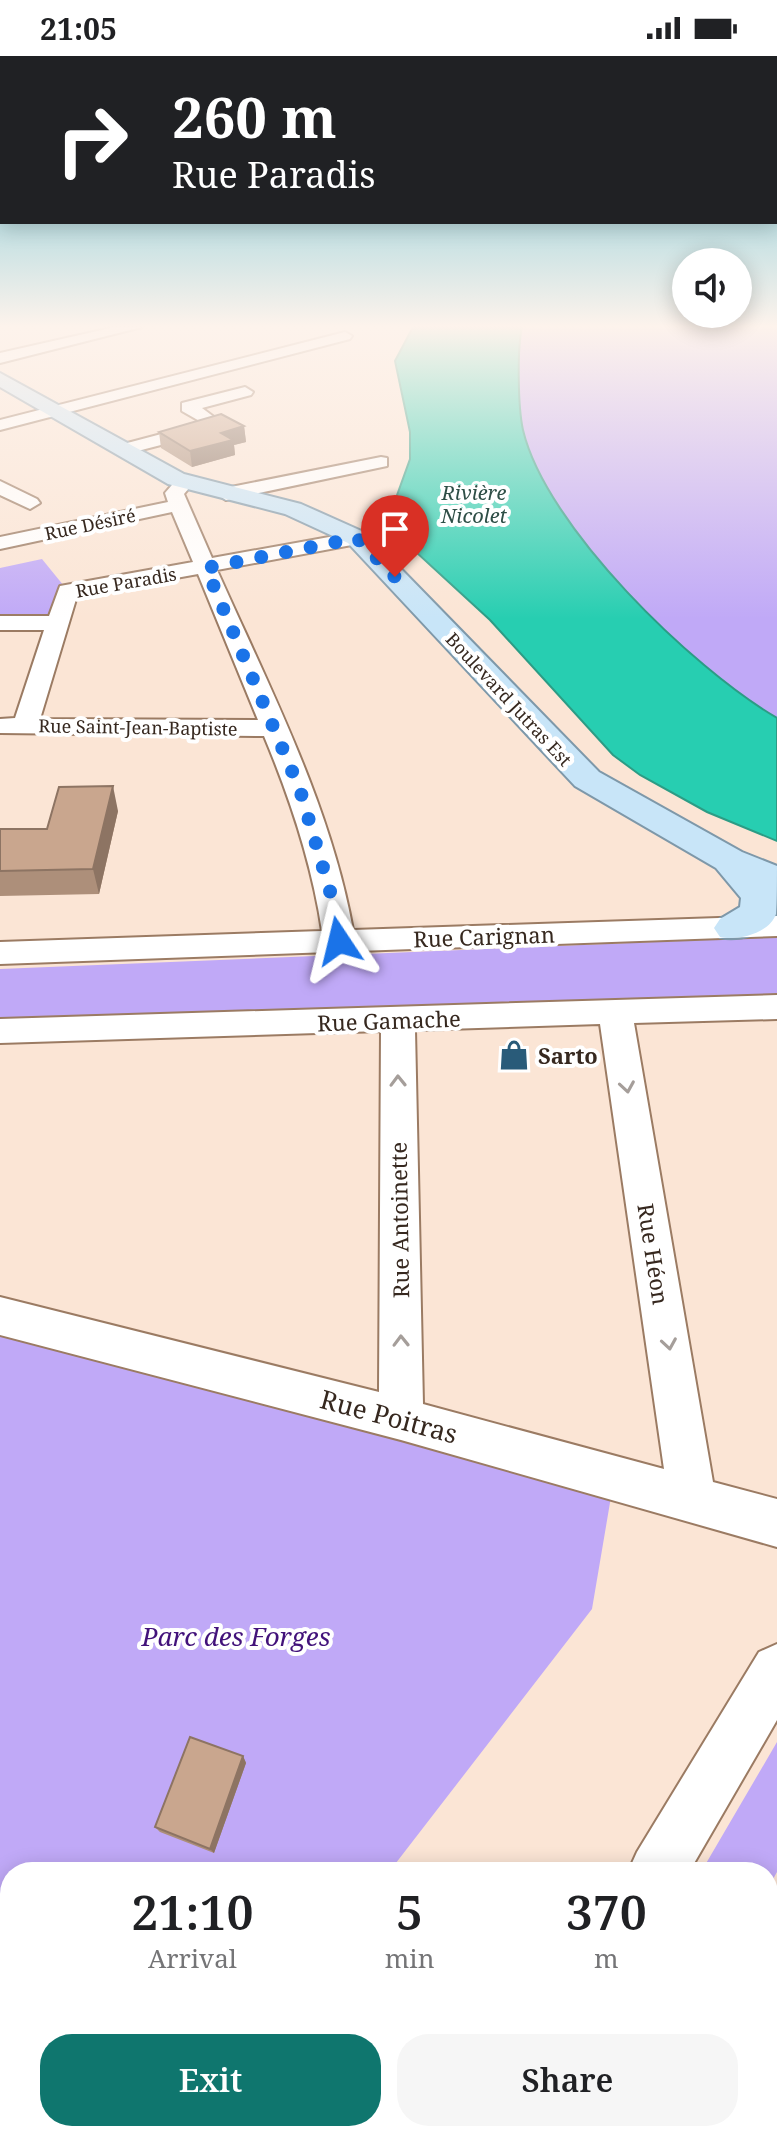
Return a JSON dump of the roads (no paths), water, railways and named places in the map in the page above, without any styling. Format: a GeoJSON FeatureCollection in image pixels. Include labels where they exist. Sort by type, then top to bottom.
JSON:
{"type":"FeatureCollection","features":[{"type":"Feature","properties":{"kind":"main road","name":"Boulevard Jutras Est"},"geometry":{"type":"LineString","coordinates":[[78,424],[122,450],[183,494],[226,494],[317,517],[357,538],[587,779],[729,860],[777,879]]}},
{"type":"Feature","properties":{"kind":"main road"},"geometry":{"type":"LineString","coordinates":[[729,860],[760,896],[758,913],[733,928]]}},
{"type":"Feature","properties":{"kind":"street"},"geometry":{"type":"LineString","coordinates":[[122,450],[214,424]]}},
{"type":"Feature","properties":{"kind":"street"},"geometry":{"type":"LineString","coordinates":[[226,494],[381,462]]}},
{"type":"Feature","properties":{"kind":"street"},"geometry":{"type":"LineString","coordinates":[[3,491],[30,503]]}},
{"type":"Feature","properties":{"kind":"street"},"geometry":{"type":"LineString","coordinates":[[183,494],[206,568],[275,728],[316,839],[339,941]]}},
{"type":"Feature","properties":{"kind":"street","name":"Rue Désiré"},"geometry":{"type":"LineString","coordinates":[[0,543],[183,494]]}},
{"type":"Feature","properties":{"kind":"street","name":"Rue Paradis"},"geometry":{"type":"LineString","coordinates":[[57,623],[68,591],[75,588],[206,568],[357,538]]}},
{"type":"Feature","properties":{"kind":"street"},"geometry":{"type":"LineString","coordinates":[[0,623],[57,623],[12,726]]}},
{"type":"Feature","properties":{"kind":"street","name":"Rue Saint-Jean-Baptiste"},"geometry":{"type":"LineString","coordinates":[[12,726],[275,728]]}},
{"type":"Feature","properties":{"kind":"street","name":"Rue Carignan"},"geometry":{"type":"LineString","coordinates":[[0,953],[777,926]]}},
{"type":"Feature","properties":{"kind":"street","name":"Rue Gamache"},"geometry":{"type":"LineString","coordinates":[[0,1031],[777,1007]]}},
{"type":"Feature","properties":{"kind":"street","name":"Rue Héon"},"geometry":{"type":"LineString","coordinates":[[615,1010],[692,1498]]}},
{"type":"Feature","properties":{"kind":"street","name":"Rue Antoinette"},"geometry":{"type":"LineString","coordinates":[[398,1021],[401,1419]]}},
{"type":"Feature","properties":{"kind":"street","name":"Rue Poitras"},"geometry":{"type":"LineString","coordinates":[[0,1316],[401,1419],[777,1523]]}},
{"type":"Feature","properties":{"kind":"street"},"geometry":{"type":"LineString","coordinates":[[663,1862],[777,1670]]}},
{"type":"Feature","properties":{"kind":"water","name":"Rivière Nicolet"},"geometry":{"type":"Polygon","coordinates":[[[408,424],[522,424],[537,468],[560,509],[591,551],[627,592],[705,666],[777,718],[777,841],[707,812],[640,775],[613,755],[490,620],[417,553],[395,512],[396,498],[410,459],[408,424]]]}},
{"type":"Feature","properties":{"kind":"place","name":"Sarto"},"geometry":{"type":"Point","coordinates":[514,1055]}},
{"type":"Feature","properties":{"kind":"park label","name":"Parc des Forges"},"geometry":{"type":"Point","coordinates":[236,1636]}}]}
